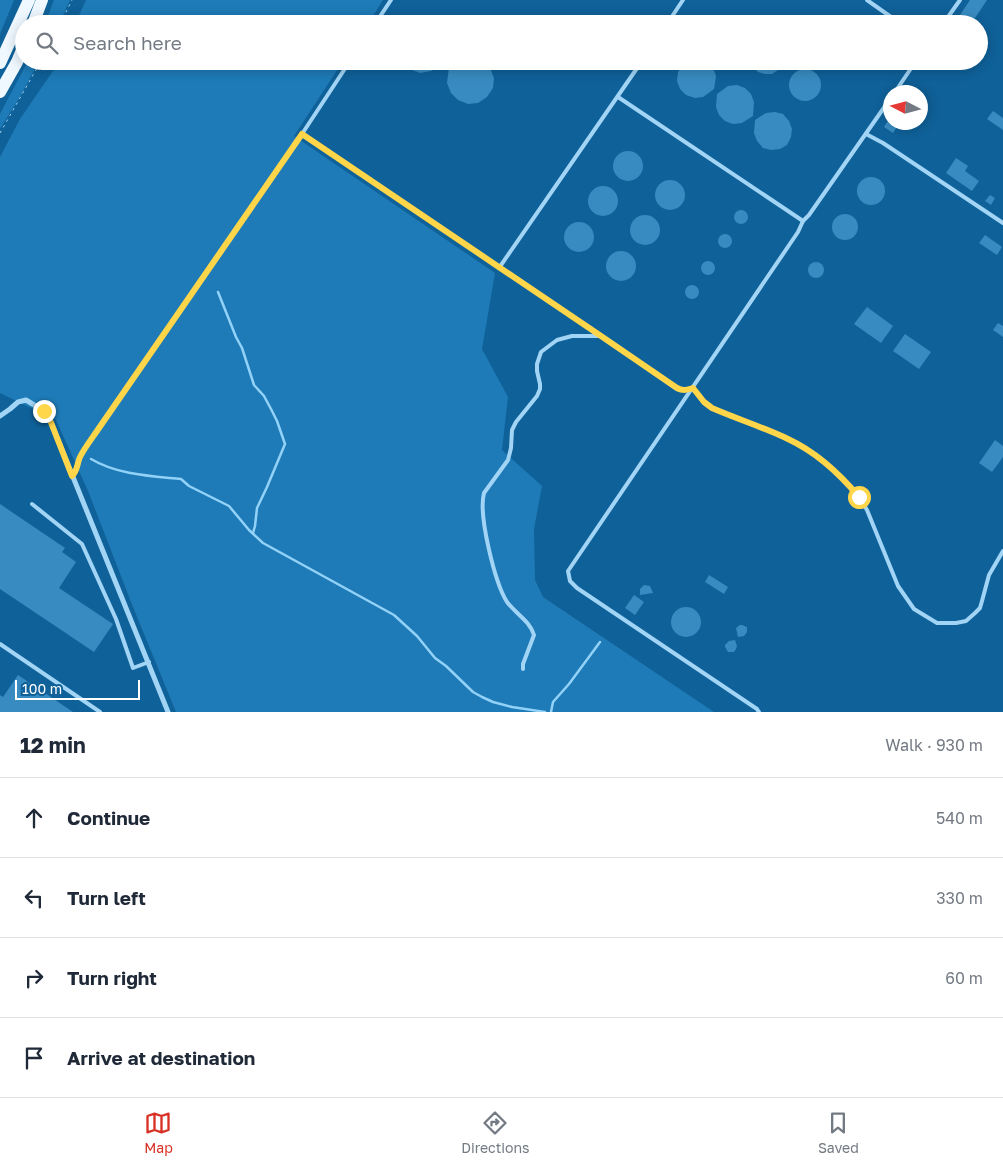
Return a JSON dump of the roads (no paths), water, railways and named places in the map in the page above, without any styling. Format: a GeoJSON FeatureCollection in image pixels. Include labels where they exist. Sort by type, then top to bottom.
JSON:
{"type":"FeatureCollection","features":[{"type":"Feature","properties":{"kind":"main road"},"geometry":{"type":"LineString","coordinates":[[22,15],[29,0]]}},
{"type":"Feature","properties":{"kind":"main road"},"geometry":{"type":"LineString","coordinates":[[36,15],[42,0]]}},
{"type":"Feature","properties":{"kind":"main road"},"geometry":{"type":"LineString","coordinates":[[0,63],[15,30]]}},
{"type":"Feature","properties":{"kind":"main road"},"geometry":{"type":"LineString","coordinates":[[0,92],[15,66]]}},
{"type":"Feature","properties":{"kind":"street"},"geometry":{"type":"LineString","coordinates":[[0,416],[18,402],[26,400],[44,411],[50,420],[168,712]]}},
{"type":"Feature","properties":{"kind":"lane"},"geometry":{"type":"LineString","coordinates":[[381,15],[391,0]]}},
{"type":"Feature","properties":{"kind":"lane"},"geometry":{"type":"LineString","coordinates":[[673,15],[683,0]]}},
{"type":"Feature","properties":{"kind":"lane"},"geometry":{"type":"LineString","coordinates":[[867,0],[888,15]]}},
{"type":"Feature","properties":{"kind":"lane"},"geometry":{"type":"LineString","coordinates":[[949,15],[960,0]]}},
{"type":"Feature","properties":{"kind":"lane"},"geometry":{"type":"LineString","coordinates":[[72,476],[76,471],[81,455],[99,428],[344,70]]}},
{"type":"Feature","properties":{"kind":"lane"},"geometry":{"type":"LineString","coordinates":[[499,268],[636,70]]}},
{"type":"Feature","properties":{"kind":"lane"},"geometry":{"type":"LineString","coordinates":[[900,85],[910,70]]}},
{"type":"Feature","properties":{"kind":"lane"},"geometry":{"type":"LineString","coordinates":[[618,97],[803,221]]}},
{"type":"Feature","properties":{"kind":"lane"},"geometry":{"type":"LineString","coordinates":[[759,712],[577,588],[570,581],[568,571],[798,232],[803,221],[810,215],[883,109]]}},
{"type":"Feature","properties":{"kind":"lane"},"geometry":{"type":"LineString","coordinates":[[302,134],[677,388],[681,390],[693,388]]}},
{"type":"Feature","properties":{"kind":"lane"},"geometry":{"type":"LineString","coordinates":[[866,134],[883,143],[1003,223]]}},
{"type":"Feature","properties":{"kind":"lane"},"geometry":{"type":"LineString","coordinates":[[523,669],[523,664],[534,635],[530,627],[508,602],[496,578],[490,559],[482,499],[484,493],[508,460],[512,430],[516,422],[537,396],[540,389],[537,364],[541,352],[557,340],[572,336],[601,336]]}},
{"type":"Feature","properties":{"kind":"lane"},"geometry":{"type":"LineString","coordinates":[[693,388],[704,402],[712,408],[787,438],[801,446],[820,458],[848,484],[867,510],[898,586],[914,609],[937,623],[966,621],[980,608],[989,576],[1003,551]]}},
{"type":"Feature","properties":{"kind":"lane"},"geometry":{"type":"LineString","coordinates":[[32,504],[82,544],[116,619],[133,668],[149,662]]}},
{"type":"Feature","properties":{"kind":"lane"},"geometry":{"type":"LineString","coordinates":[[0,644],[100,712]]}},
{"type":"Feature","properties":{"kind":"waterway"},"geometry":{"type":"LineString","coordinates":[[218,292],[242,348],[254,385],[264,396],[271,409],[285,444],[257,508],[253,533]]}},
{"type":"Feature","properties":{"kind":"waterway"},"geometry":{"type":"LineString","coordinates":[[91,459],[123,472],[181,479],[189,486],[229,506],[249,530],[263,543],[394,615],[417,636],[435,658],[473,692],[493,702],[545,712]]}},
{"type":"Feature","properties":{"kind":"waterway"},"geometry":{"type":"LineString","coordinates":[[551,712],[553,702],[600,642]]}}]}
